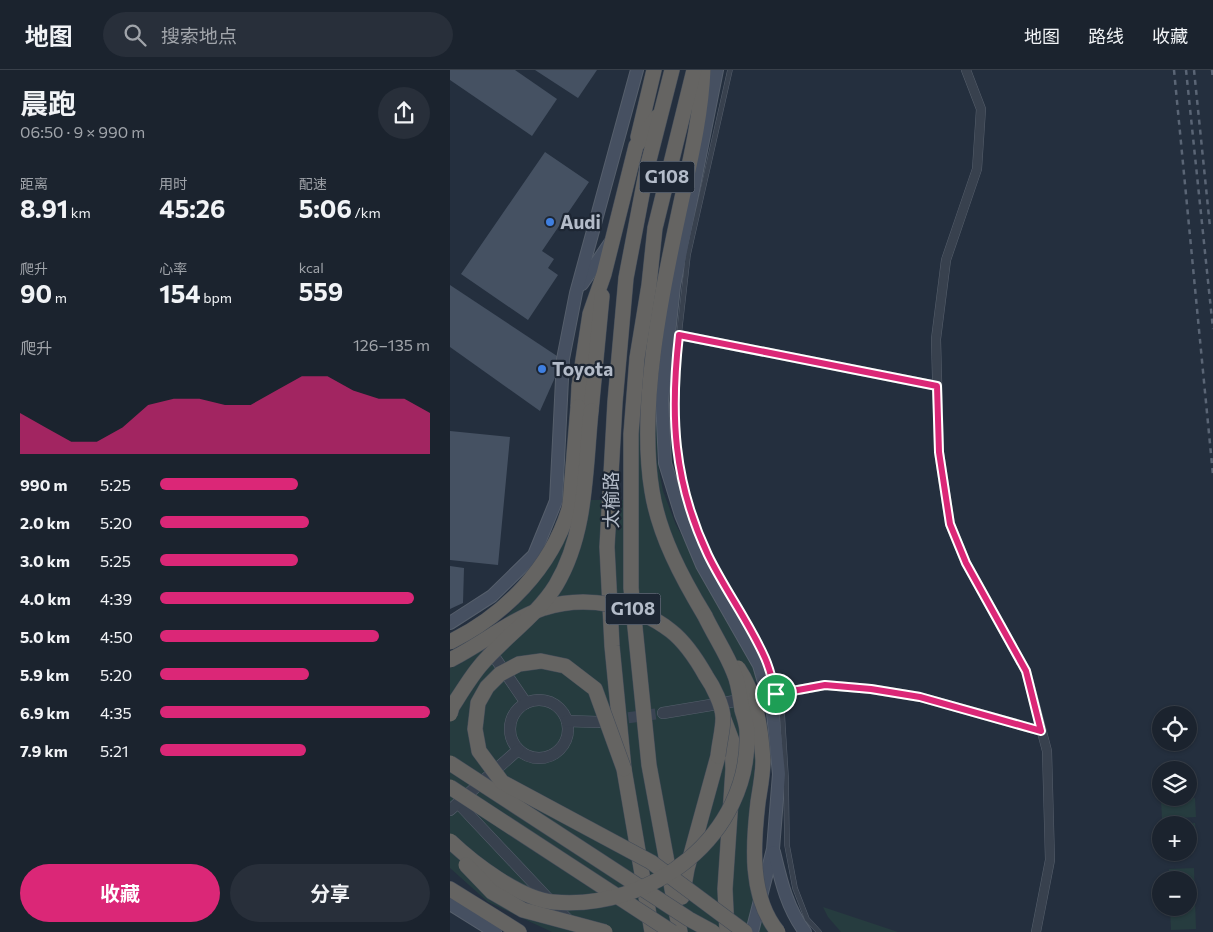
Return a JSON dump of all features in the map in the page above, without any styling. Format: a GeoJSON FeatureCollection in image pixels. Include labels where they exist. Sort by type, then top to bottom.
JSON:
{"type":"FeatureCollection","features":[{"type":"Feature","properties":{"kind":"highway"},"geometry":{"type":"LineString","coordinates":[[450,714],[452,707],[480,665],[526,620],[555,586],[572,552],[580,527],[585,409],[579,386],[590,314],[604,274],[614,236],[654,70]]}},
{"type":"Feature","properties":{"kind":"highway","name":"太榆路"},"geometry":{"type":"LineString","coordinates":[[652,932],[624,769],[612,646],[607,547],[614,411],[626,278],[647,168],[672,70]]}},
{"type":"Feature","properties":{"kind":"highway","name":"太榆路"},"geometry":{"type":"LineString","coordinates":[[677,929],[650,765],[631,588],[631,434],[637,358],[650,285],[655,228],[694,70]]}},
{"type":"Feature","properties":{"kind":"highway"},"geometry":{"type":"LineString","coordinates":[[450,841],[508,886],[551,902],[599,901],[652,883],[677,870],[707,843],[724,820],[738,791],[747,732],[735,674],[691,593],[662,530],[652,490],[649,448],[649,405],[662,290],[702,106],[703,70]]}},
{"type":"Feature","properties":{"kind":"highway"},"geometry":{"type":"LineString","coordinates":[[636,146],[662,109]]}},
{"type":"Feature","properties":{"kind":"highway"},"geometry":{"type":"LineString","coordinates":[[450,642],[500,610],[525,587],[552,550],[569,508],[585,409]]}},
{"type":"Feature","properties":{"kind":"highway"},"geometry":{"type":"LineString","coordinates":[[450,660],[511,624],[544,608],[569,603],[603,603],[641,613],[671,631],[695,658],[705,674],[732,742],[733,769],[725,889],[727,932]]}},
{"type":"Feature","properties":{"kind":"highway"},"geometry":{"type":"LineString","coordinates":[[713,632],[745,678],[756,710],[763,761],[756,818],[755,866],[762,901],[778,932]]}},
{"type":"Feature","properties":{"kind":"highway"},"geometry":{"type":"LineString","coordinates":[[624,769],[596,689],[565,666],[541,660],[519,664],[500,674],[487,686],[478,703],[475,728],[479,751],[502,782],[651,862],[745,932]]}},
{"type":"Feature","properties":{"kind":"highway"},"geometry":{"type":"LineString","coordinates":[[450,787],[612,891],[677,929],[687,869],[718,756],[723,716]]}},
{"type":"Feature","properties":{"kind":"highway"},"geometry":{"type":"LineString","coordinates":[[450,763],[689,919],[713,932]]}},
{"type":"Feature","properties":{"kind":"highway"},"geometry":{"type":"LineString","coordinates":[[450,830],[466,865],[492,892],[523,910],[605,932]]}},
{"type":"Feature","properties":{"kind":"highway"},"geometry":{"type":"LineString","coordinates":[[450,889],[519,932]]}},
{"type":"Feature","properties":{"kind":"main road"},"geometry":{"type":"LineString","coordinates":[[450,630],[466,615],[492,596],[534,555],[556,501],[563,359],[576,293],[637,70]]}},
{"type":"Feature","properties":{"kind":"main road"},"geometry":{"type":"LineString","coordinates":[[717,70],[674,286],[662,400],[666,462],[681,515],[702,565],[759,665],[773,695],[779,774],[773,848],[752,932]]}},
{"type":"Feature","properties":{"kind":"main road"},"geometry":{"type":"LineString","coordinates":[[576,293],[614,236]]}},
{"type":"Feature","properties":{"kind":"main road"},"geometry":{"type":"LineString","coordinates":[[450,623],[466,615]]}},
{"type":"Feature","properties":{"kind":"main road"},"geometry":{"type":"LineString","coordinates":[[773,848],[784,892],[797,921],[806,932]]}},
{"type":"Feature","properties":{"kind":"main road"},"geometry":{"type":"LineString","coordinates":[[450,904],[496,932]]}},
{"type":"Feature","properties":{"kind":"street"},"geometry":{"type":"LineString","coordinates":[[966,70],[981,109],[977,169],[946,260],[936,339],[939,452],[950,524],[966,563],[1026,671],[1046,751],[1050,860],[1036,932]]}},
{"type":"Feature","properties":{"kind":"street"},"geometry":{"type":"LineString","coordinates":[[679,335],[937,386]]}},
{"type":"Feature","properties":{"kind":"street"},"geometry":{"type":"LineString","coordinates":[[466,615],[526,703]]}},
{"type":"Feature","properties":{"kind":"street"},"geometry":{"type":"LineString","coordinates":[[663,713],[825,685],[871,689],[920,697],[1041,731]]}},
{"type":"Feature","properties":{"kind":"street"},"geometry":{"type":"LineString","coordinates":[[535,700],[555,705],[567,721],[566,740],[554,755],[535,758],[518,750],[510,733],[510,724],[518,708],[535,700]]}},
{"type":"Feature","properties":{"kind":"street"},"geometry":{"type":"LineString","coordinates":[[567,721],[598,722]]}},
{"type":"Feature","properties":{"kind":"street"},"geometry":{"type":"LineString","coordinates":[[518,750],[454,807],[580,932]]}},
{"type":"Feature","properties":{"kind":"lane"},"geometry":{"type":"LineString","coordinates":[[730,70],[688,255],[674,379],[675,444],[688,509],[708,556],[765,658],[773,695],[782,712],[786,777],[787,845],[798,896],[807,919],[819,932]]}},
{"type":"Feature","properties":{"kind":"green space"},"geometry":{"type":"Polygon","coordinates":[[[637,422],[659,423],[657,459],[663,491],[676,525],[761,680],[745,686],[756,747],[748,859],[771,932],[552,932],[488,902],[450,868],[450,668],[460,664],[532,590],[556,557],[574,507],[590,500],[638,500],[637,422]]]}},
{"type":"Feature","properties":{"kind":"green space"},"geometry":{"type":"Polygon","coordinates":[[[1161,806],[1195,806],[1196,816],[1162,816],[1161,806]]]}},
{"type":"Feature","properties":{"kind":"green space"},"geometry":{"type":"Polygon","coordinates":[[[1194,868],[1194,871],[1169,871],[1169,869],[1194,868]]]}},
{"type":"Feature","properties":{"kind":"green space"},"geometry":{"type":"Polygon","coordinates":[[[823,907],[898,932],[841,932],[828,917],[823,907]]]}},
{"type":"Feature","properties":{"kind":"green space"},"geometry":{"type":"Polygon","coordinates":[[[1170,916],[1196,916],[1196,929],[1171,930],[1170,916]]]}},
{"type":"Feature","properties":{"kind":"building"},"geometry":{"type":"Polygon","coordinates":[[[450,70],[515,70],[557,99],[532,136],[450,80],[450,70]]]}},
{"type":"Feature","properties":{"kind":"building"},"geometry":{"type":"Polygon","coordinates":[[[535,70],[597,70],[578,98],[535,70]]]}},
{"type":"Feature","properties":{"kind":"building"},"geometry":{"type":"Polygon","coordinates":[[[545,152],[589,182],[542,251],[554,259],[548,268],[558,275],[528,320],[461,274],[545,152]]]}},
{"type":"Feature","properties":{"kind":"building"},"geometry":{"type":"Polygon","coordinates":[[[450,285],[557,356],[557,373],[540,411],[450,347],[450,285]]]}},
{"type":"Feature","properties":{"kind":"building"},"geometry":{"type":"Polygon","coordinates":[[[450,431],[510,437],[498,565],[450,560],[450,431]]]}},
{"type":"Feature","properties":{"kind":"building"},"geometry":{"type":"Polygon","coordinates":[[[450,566],[464,568],[463,603],[450,609],[450,566]]]}},
{"type":"Feature","properties":{"kind":"tunnel"},"geometry":{"type":"LineString","coordinates":[[612,720],[663,713]]}},
{"type":"Feature","properties":{"kind":"railway"},"geometry":{"type":"LineString","coordinates":[[1174,70],[1213,475]]}},
{"type":"Feature","properties":{"kind":"railway"},"geometry":{"type":"LineString","coordinates":[[1186,70],[1213,329]]}},
{"type":"Feature","properties":{"kind":"railway"},"geometry":{"type":"LineString","coordinates":[[1194,70],[1210,227]]}},
{"type":"Feature","properties":{"kind":"railway"},"geometry":{"type":"LineString","coordinates":[[1212,70],[1213,80]]}},
{"type":"Feature","properties":{"kind":"place","name":"Audi"},"geometry":{"type":"Point","coordinates":[550,222]}},
{"type":"Feature","properties":{"kind":"place","name":"Toyota"},"geometry":{"type":"Point","coordinates":[542,369]}},
{"type":"Feature","properties":{"kind":"route"},"geometry":{"type":"LineString","coordinates":[[679,335],[937,386],[939,452],[950,524],[966,563],[1026,671],[1041,731],[920,697],[871,689],[825,685],[776,694],[765,658],[708,556],[688,509],[675,444],[674,379],[679,335]]}}]}
